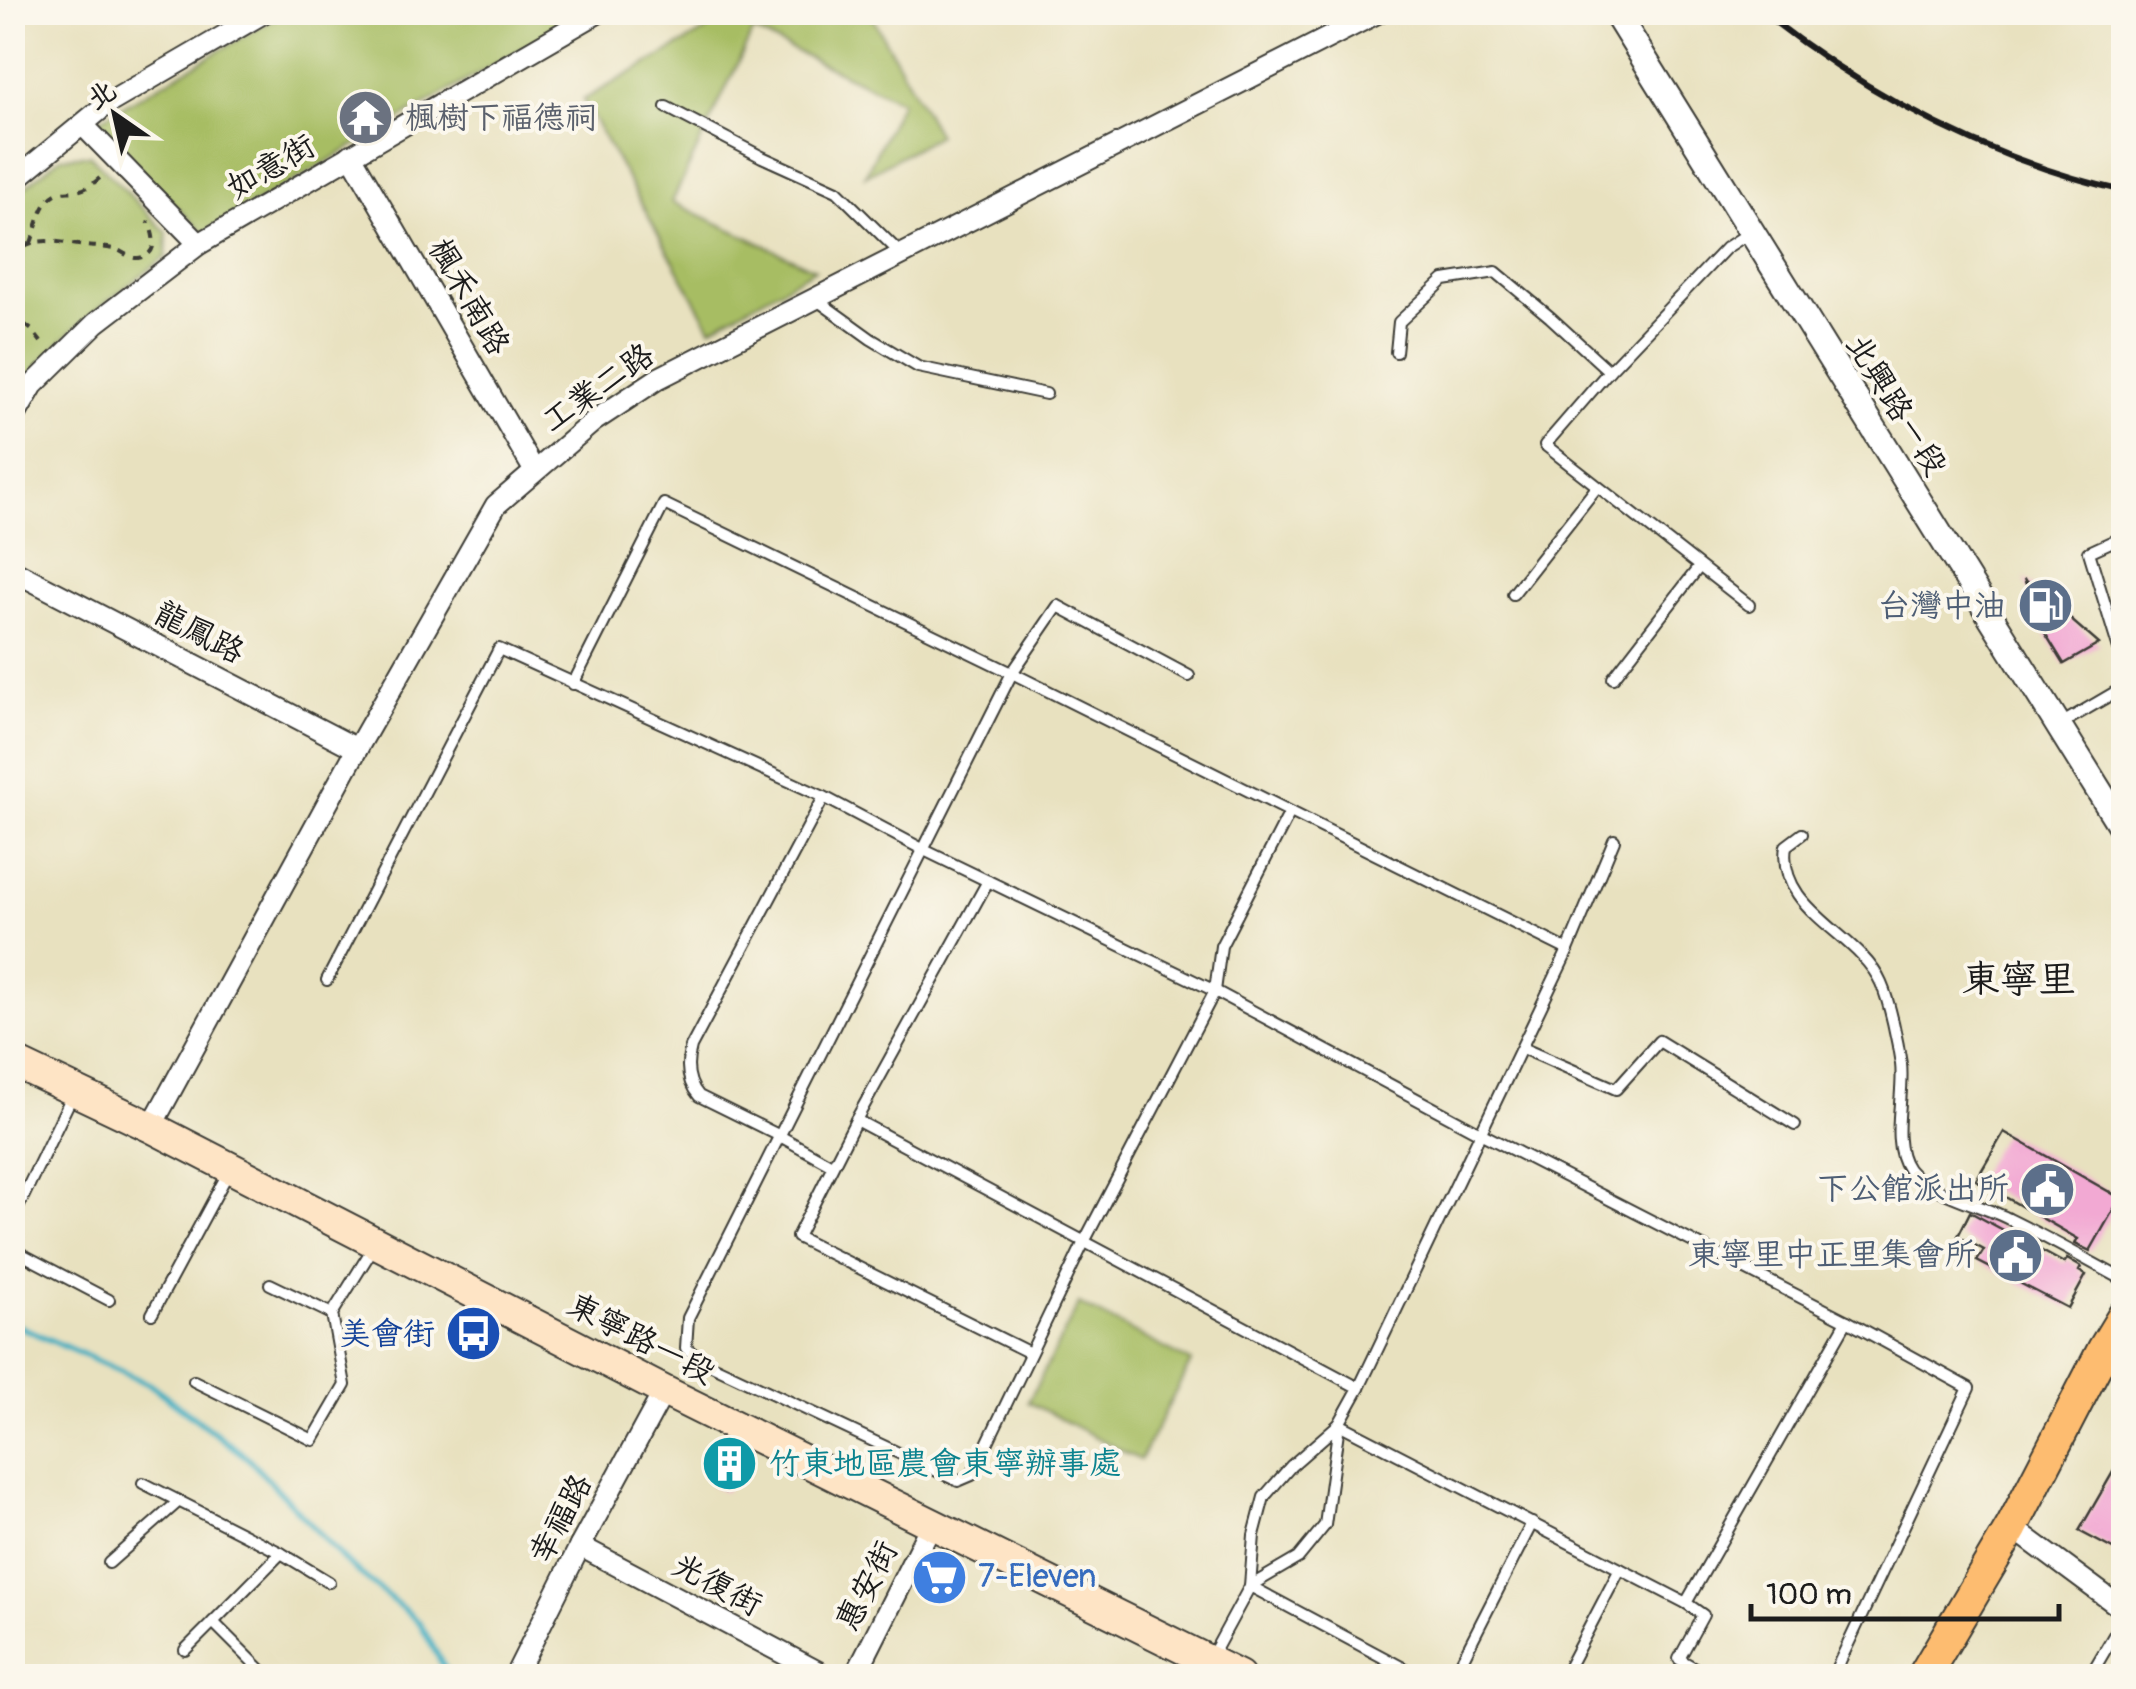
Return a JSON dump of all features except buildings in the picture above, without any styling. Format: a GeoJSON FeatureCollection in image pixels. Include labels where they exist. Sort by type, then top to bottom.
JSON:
{"type":"FeatureCollection","features":[{"type":"Feature","properties":{"kind":"main road","name":"東寧路一段"},"geometry":{"type":"LineString","coordinates":[[12,1061],[151,1126],[664,1391],[932,1523],[1205,1669],[1239,1676]]}},
{"type":"Feature","properties":{"kind":"main road"},"geometry":{"type":"LineString","coordinates":[[1924,1676],[2012,1526],[2124,1316]]}},
{"type":"Feature","properties":{"kind":"street","name":"如意街"},"geometry":{"type":"LineString","coordinates":[[12,421],[33,385],[96,323],[198,244],[599,12]]}},
{"type":"Feature","properties":{"kind":"street"},"geometry":{"type":"LineString","coordinates":[[1326,12],[1338,33]]}},
{"type":"Feature","properties":{"kind":"street","name":"工業二路"},"geometry":{"type":"LineString","coordinates":[[151,1126],[357,749],[496,505],[534,470],[594,421],[659,378],[1379,12]]}},
{"type":"Feature","properties":{"kind":"street","name":"北興路ㄧ段"},"geometry":{"type":"LineString","coordinates":[[1615,12],[2124,831]]}},
{"type":"Feature","properties":{"kind":"street"},"geometry":{"type":"LineString","coordinates":[[12,182],[106,104],[259,14]]}},
{"type":"Feature","properties":{"kind":"street"},"geometry":{"type":"LineString","coordinates":[[83,125],[198,244]]}},
{"type":"Feature","properties":{"kind":"street","name":"楓禾南路"},"geometry":{"type":"LineString","coordinates":[[351,155],[534,470]]}},
{"type":"Feature","properties":{"kind":"street","name":"龍鳳路"},"geometry":{"type":"LineString","coordinates":[[12,570],[357,749]]}},
{"type":"Feature","properties":{"kind":"street","name":"幸福路"},"geometry":{"type":"LineString","coordinates":[[515,1676],[664,1391]]}},
{"type":"Feature","properties":{"kind":"street","name":"惠安街"},"geometry":{"type":"LineString","coordinates":[[855,1676],[932,1523]]}},
{"type":"Feature","properties":{"kind":"street"},"geometry":{"type":"LineString","coordinates":[[2012,1526],[2124,1610]]}},
{"type":"Feature","properties":{"kind":"street","name":"光復街"},"geometry":{"type":"LineString","coordinates":[[580,1546],[826,1676]]}},
{"type":"Feature","properties":{"kind":"lane"},"geometry":{"type":"LineString","coordinates":[[666,107],[837,191],[900,254]]}},
{"type":"Feature","properties":{"kind":"lane"},"geometry":{"type":"LineString","coordinates":[[1749,604],[1545,446],[1609,371],[1726,248],[1750,233]]}},
{"type":"Feature","properties":{"kind":"lane"},"geometry":{"type":"LineString","coordinates":[[1396,352],[1399,322],[1444,280],[1496,272],[1609,371]]}},
{"type":"Feature","properties":{"kind":"lane"},"geometry":{"type":"LineString","coordinates":[[816,299],[871,339],[918,366],[1046,394]]}},
{"type":"Feature","properties":{"kind":"lane"},"geometry":{"type":"LineString","coordinates":[[1513,594],[1597,487]]}},
{"type":"Feature","properties":{"kind":"lane"},"geometry":{"type":"LineString","coordinates":[[574,684],[664,504],[1568,950]]}},
{"type":"Feature","properties":{"kind":"lane"},"geometry":{"type":"LineString","coordinates":[[2124,536],[2089,552],[2124,666]]}},
{"type":"Feature","properties":{"kind":"lane"},"geometry":{"type":"LineString","coordinates":[[1613,678],[1698,567]]}},
{"type":"Feature","properties":{"kind":"lane"},"geometry":{"type":"LineString","coordinates":[[1188,676],[1058,606],[1012,674],[778,1135],[688,1318],[686,1348],[700,1360],[958,1481],[972,1474],[1084,1242],[1214,991],[1221,946],[1290,812]]}},
{"type":"Feature","properties":{"kind":"lane"},"geometry":{"type":"LineString","coordinates":[[326,980],[499,649],[824,797],[1214,991],[1969,1388],[1833,1676]]}},
{"type":"Feature","properties":{"kind":"lane"},"geometry":{"type":"LineString","coordinates":[[2058,725],[2124,687]]}},
{"type":"Feature","properties":{"kind":"lane"},"geometry":{"type":"LineString","coordinates":[[824,797],[687,1061],[693,1089],[699,1096],[832,1165]]}},
{"type":"Feature","properties":{"kind":"lane"},"geometry":{"type":"LineString","coordinates":[[1802,834],[1786,846],[1783,864],[1790,878],[1804,903],[1875,970],[1884,988],[1902,1066],[1899,1139],[1901,1155],[1910,1172],[1936,1189],[2006,1218],[2124,1280]]}},
{"type":"Feature","properties":{"kind":"lane"},"geometry":{"type":"LineString","coordinates":[[1250,1586],[1298,1558],[1325,1525],[1339,1424],[1482,1134],[1568,950],[1614,840]]}},
{"type":"Feature","properties":{"kind":"lane"},"geometry":{"type":"LineString","coordinates":[[988,881],[856,1120],[798,1237],[1030,1352]]}},
{"type":"Feature","properties":{"kind":"lane"},"geometry":{"type":"LineString","coordinates":[[1522,1048],[1616,1089],[1659,1040],[1796,1125]]}},
{"type":"Feature","properties":{"kind":"lane"},"geometry":{"type":"LineString","coordinates":[[12,1220],[74,1090]]}},
{"type":"Feature","properties":{"kind":"lane"},"geometry":{"type":"LineString","coordinates":[[856,1120],[1358,1388]]}},
{"type":"Feature","properties":{"kind":"lane"},"geometry":{"type":"LineString","coordinates":[[152,1314],[231,1168]]}},
{"type":"Feature","properties":{"kind":"lane"},"geometry":{"type":"LineString","coordinates":[[194,1382],[314,1440],[346,1385],[332,1314],[376,1243]]}},
{"type":"Feature","properties":{"kind":"lane"},"geometry":{"type":"LineString","coordinates":[[12,1249],[109,1300]]}},
{"type":"Feature","properties":{"kind":"lane"},"geometry":{"type":"LineString","coordinates":[[270,1284],[332,1314]]}},
{"type":"Feature","properties":{"kind":"lane"},"geometry":{"type":"LineString","coordinates":[[1686,1604],[1847,1322]]}},
{"type":"Feature","properties":{"kind":"lane"},"geometry":{"type":"LineString","coordinates":[[1339,1424],[1703,1615],[1679,1659],[1709,1676]]}},
{"type":"Feature","properties":{"kind":"lane"},"geometry":{"type":"LineString","coordinates":[[1205,1669],[1250,1586],[1254,1535],[1264,1496],[1339,1424]]}},
{"type":"Feature","properties":{"kind":"lane"},"geometry":{"type":"LineString","coordinates":[[142,1483],[282,1553],[329,1582]]}},
{"type":"Feature","properties":{"kind":"lane"},"geometry":{"type":"LineString","coordinates":[[110,1563],[178,1501]]}},
{"type":"Feature","properties":{"kind":"lane"},"geometry":{"type":"LineString","coordinates":[[1454,1676],[1532,1524]]}},
{"type":"Feature","properties":{"kind":"lane"},"geometry":{"type":"LineString","coordinates":[[184,1650],[282,1553]]}},
{"type":"Feature","properties":{"kind":"lane"},"geometry":{"type":"LineString","coordinates":[[1566,1672],[1620,1569]]}},
{"type":"Feature","properties":{"kind":"lane"},"geometry":{"type":"LineString","coordinates":[[1250,1586],[1418,1676]]}},
{"type":"Feature","properties":{"kind":"lane"},"geometry":{"type":"LineString","coordinates":[[2090,1676],[2124,1618]]}},
{"type":"Feature","properties":{"kind":"lane"},"geometry":{"type":"LineString","coordinates":[[213,1622],[267,1676]]}},
{"type":"Feature","properties":{"kind":"path"},"geometry":{"type":"LineString","coordinates":[[31,242],[51,198],[59,192],[80,191],[103,175]]}},
{"type":"Feature","properties":{"kind":"path"},"geometry":{"type":"LineString","coordinates":[[12,254],[31,242],[50,240],[110,248],[142,258],[152,251],[154,242],[146,219]]}},
{"type":"Feature","properties":{"kind":"path"},"geometry":{"type":"LineString","coordinates":[[12,315],[32,330],[45,347]]}},
{"type":"Feature","properties":{"kind":"green space"},"geometry":{"type":"Polygon","coordinates":[[[285,13],[583,13],[204,233],[92,124],[285,13]]]}},
{"type":"Feature","properties":{"kind":"green space"},"geometry":{"type":"Polygon","coordinates":[[[738,13],[870,13],[938,135],[865,176],[901,101],[753,31],[672,202],[815,269],[711,328],[583,100],[738,13]]]}},
{"type":"Feature","properties":{"kind":"green space"},"geometry":{"type":"Polygon","coordinates":[[[90,155],[167,233],[166,257],[63,339],[13,400],[13,197],[61,157],[90,155]]]}},
{"type":"Feature","properties":{"kind":"green space"},"geometry":{"type":"Polygon","coordinates":[[[1079,1304],[1191,1362],[1140,1460],[1028,1402],[1079,1304]]]}},
{"type":"Feature","properties":{"kind":"waterway"},"geometry":{"type":"LineString","coordinates":[[12,1323],[151,1385],[248,1458],[346,1562],[419,1622],[449,1676]]}},
{"type":"Feature","properties":{"kind":"railway"},"geometry":{"type":"LineString","coordinates":[[1762,12],[1845,71],[1933,122],[2026,162],[2124,191]]}},
{"type":"Feature","properties":{"kind":"place","name":"楓樹下福德祠"},"geometry":{"type":"Point","coordinates":[366,118]}},
{"type":"Feature","properties":{"kind":"place","name":"台灣中油"},"geometry":{"type":"Point","coordinates":[2045,606]}},
{"type":"Feature","properties":{"kind":"place","name":"下公館派出所"},"geometry":{"type":"Point","coordinates":[2048,1189]}},
{"type":"Feature","properties":{"kind":"place","name":"東寧里中正里集會所"},"geometry":{"type":"Point","coordinates":[2015,1255]}},
{"type":"Feature","properties":{"kind":"place","name":"美會街"},"geometry":{"type":"Point","coordinates":[474,1334]}},
{"type":"Feature","properties":{"kind":"place","name":"竹東地區農會東寧辦事處"},"geometry":{"type":"Point","coordinates":[730,1464]}},
{"type":"Feature","properties":{"kind":"place","name":"7-Eleven"},"geometry":{"type":"Point","coordinates":[939,1577]}},
{"type":"Feature","properties":{"kind":"district","name":"東寧里"},"geometry":{"type":"Point","coordinates":[2019,980]}}]}
